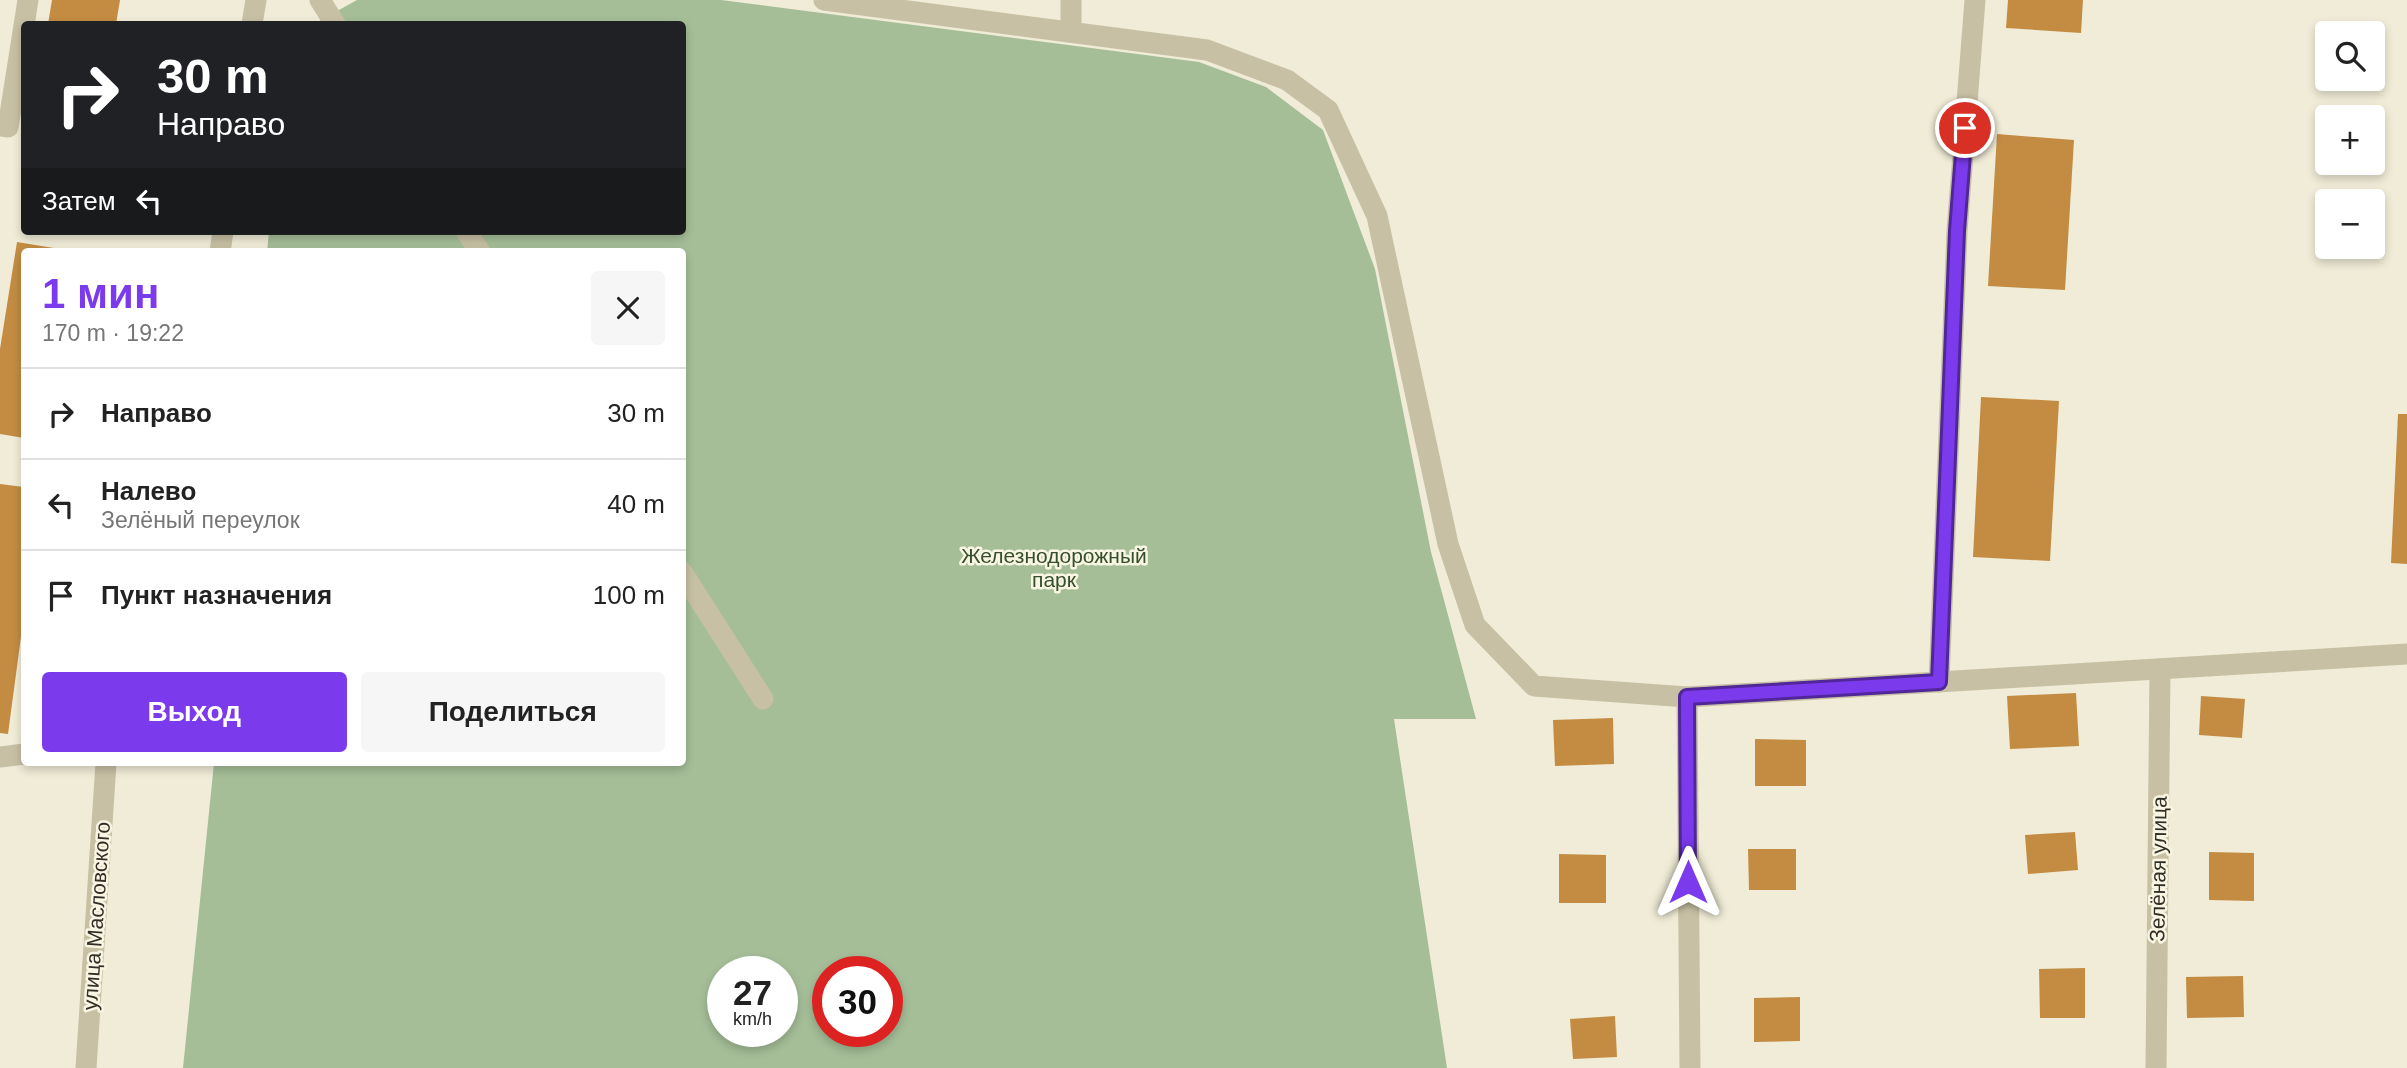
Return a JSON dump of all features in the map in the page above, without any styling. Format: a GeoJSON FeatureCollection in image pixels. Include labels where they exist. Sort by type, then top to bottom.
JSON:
{"type":"FeatureCollection","features":[{"type":"Feature","properties":{"kind":"street"},"geometry":{"type":"LineString","coordinates":[[25,21],[28,0]]}},
{"type":"Feature","properties":{"kind":"street"},"geometry":{"type":"LineString","coordinates":[[252,21],[256,0]]}},
{"type":"Feature","properties":{"kind":"street"},"geometry":{"type":"LineString","coordinates":[[320,0],[333,21]]}},
{"type":"Feature","properties":{"kind":"street"},"geometry":{"type":"LineString","coordinates":[[824,0],[1207,50],[1287,80],[1328,110],[1377,216],[1448,544],[1475,625],[1534,686],[1687,697],[2407,654]]}},
{"type":"Feature","properties":{"kind":"street"},"geometry":{"type":"LineString","coordinates":[[1071,0],[1071,32]]}},
{"type":"Feature","properties":{"kind":"street"},"geometry":{"type":"LineString","coordinates":[[1939,682],[1957,231],[1975,0]]}},
{"type":"Feature","properties":{"kind":"street"},"geometry":{"type":"LineString","coordinates":[[0,126],[8,127],[21,44]]}},
{"type":"Feature","properties":{"kind":"street"},"geometry":{"type":"LineString","coordinates":[[686,578],[763,699]]}},
{"type":"Feature","properties":{"kind":"street","name":"Зелёная улица"},"geometry":{"type":"LineString","coordinates":[[2156,1068],[2160,669]]}},
{"type":"Feature","properties":{"kind":"street"},"geometry":{"type":"LineString","coordinates":[[1687,697],[1690,1068]]}},
{"type":"Feature","properties":{"kind":"street"},"geometry":{"type":"LineString","coordinates":[[0,757],[21,754]]}},
{"type":"Feature","properties":{"kind":"street","name":"улица Масловского"},"geometry":{"type":"LineString","coordinates":[[86,1068],[106,766]]}},
{"type":"Feature","properties":{"kind":"green space","name":"Железнодорожный парк"},"geometry":{"type":"Polygon","coordinates":[[[357,0],[721,0],[1199,62],[1266,87],[1323,130],[1375,269],[1431,552],[1476,719],[1394,719],[1447,1068],[183,1068],[214,766],[686,766],[686,248],[267,248],[269,235],[686,235],[686,21],[319,21],[357,0]]]}},
{"type":"Feature","properties":{"kind":"building"},"geometry":{"type":"Polygon","coordinates":[[[52,0],[120,0],[116,21],[48,21],[52,0]]]}},
{"type":"Feature","properties":{"kind":"building"},"geometry":{"type":"Polygon","coordinates":[[[2008,0],[2083,0],[2081,33],[2006,28],[2008,0]]]}},
{"type":"Feature","properties":{"kind":"building"},"geometry":{"type":"Polygon","coordinates":[[[1997,134],[2074,140],[2065,290],[1988,286],[1997,134]]]}},
{"type":"Feature","properties":{"kind":"building"},"geometry":{"type":"Polygon","coordinates":[[[17,242],[54,248],[21,248],[21,438],[0,434],[0,349],[17,242]]]}},
{"type":"Feature","properties":{"kind":"building"},"geometry":{"type":"Polygon","coordinates":[[[1981,397],[2059,401],[2050,561],[1973,557],[1981,397]]]}},
{"type":"Feature","properties":{"kind":"building"},"geometry":{"type":"Polygon","coordinates":[[[2398,414],[2407,414],[2407,564],[2391,563],[2398,414]]]}},
{"type":"Feature","properties":{"kind":"building"},"geometry":{"type":"Polygon","coordinates":[[[0,484],[21,487],[21,636],[8,734],[0,733],[0,484]]]}},
{"type":"Feature","properties":{"kind":"building"},"geometry":{"type":"Polygon","coordinates":[[[2076,693],[2079,746],[2010,749],[2007,696],[2076,693]]]}},
{"type":"Feature","properties":{"kind":"building"},"geometry":{"type":"Polygon","coordinates":[[[2201,696],[2245,699],[2242,738],[2199,735],[2201,696]]]}},
{"type":"Feature","properties":{"kind":"building"},"geometry":{"type":"Polygon","coordinates":[[[1613,718],[1614,764],[1555,766],[1553,720],[1613,718]]]}},
{"type":"Feature","properties":{"kind":"building"},"geometry":{"type":"Polygon","coordinates":[[[1755,739],[1806,740],[1806,786],[1755,786],[1755,739]]]}},
{"type":"Feature","properties":{"kind":"building"},"geometry":{"type":"Polygon","coordinates":[[[2075,832],[2078,870],[2028,874],[2025,835],[2075,832]]]}},
{"type":"Feature","properties":{"kind":"building"},"geometry":{"type":"Polygon","coordinates":[[[1748,849],[1796,849],[1796,890],[1749,890],[1748,849]]]}},
{"type":"Feature","properties":{"kind":"building"},"geometry":{"type":"Polygon","coordinates":[[[2209,852],[2254,853],[2254,901],[2209,900],[2209,852]]]}},
{"type":"Feature","properties":{"kind":"building"},"geometry":{"type":"Polygon","coordinates":[[[1559,854],[1606,855],[1606,903],[1559,903],[1559,854]]]}},
{"type":"Feature","properties":{"kind":"building"},"geometry":{"type":"Polygon","coordinates":[[[2085,968],[2085,1018],[2040,1018],[2039,969],[2085,968]]]}},
{"type":"Feature","properties":{"kind":"building"},"geometry":{"type":"Polygon","coordinates":[[[2243,976],[2244,1017],[2187,1018],[2186,977],[2243,976]]]}},
{"type":"Feature","properties":{"kind":"building"},"geometry":{"type":"Polygon","coordinates":[[[1800,997],[1800,1041],[1754,1042],[1754,998],[1800,997]]]}},
{"type":"Feature","properties":{"kind":"building"},"geometry":{"type":"Polygon","coordinates":[[[1615,1016],[1617,1057],[1573,1059],[1570,1019],[1615,1016]]]}},
{"type":"Feature","properties":{"kind":"route"},"geometry":{"type":"LineString","coordinates":[[1688,882],[1687,697],[1939,682],[1957,231],[1965,128]]}}]}
